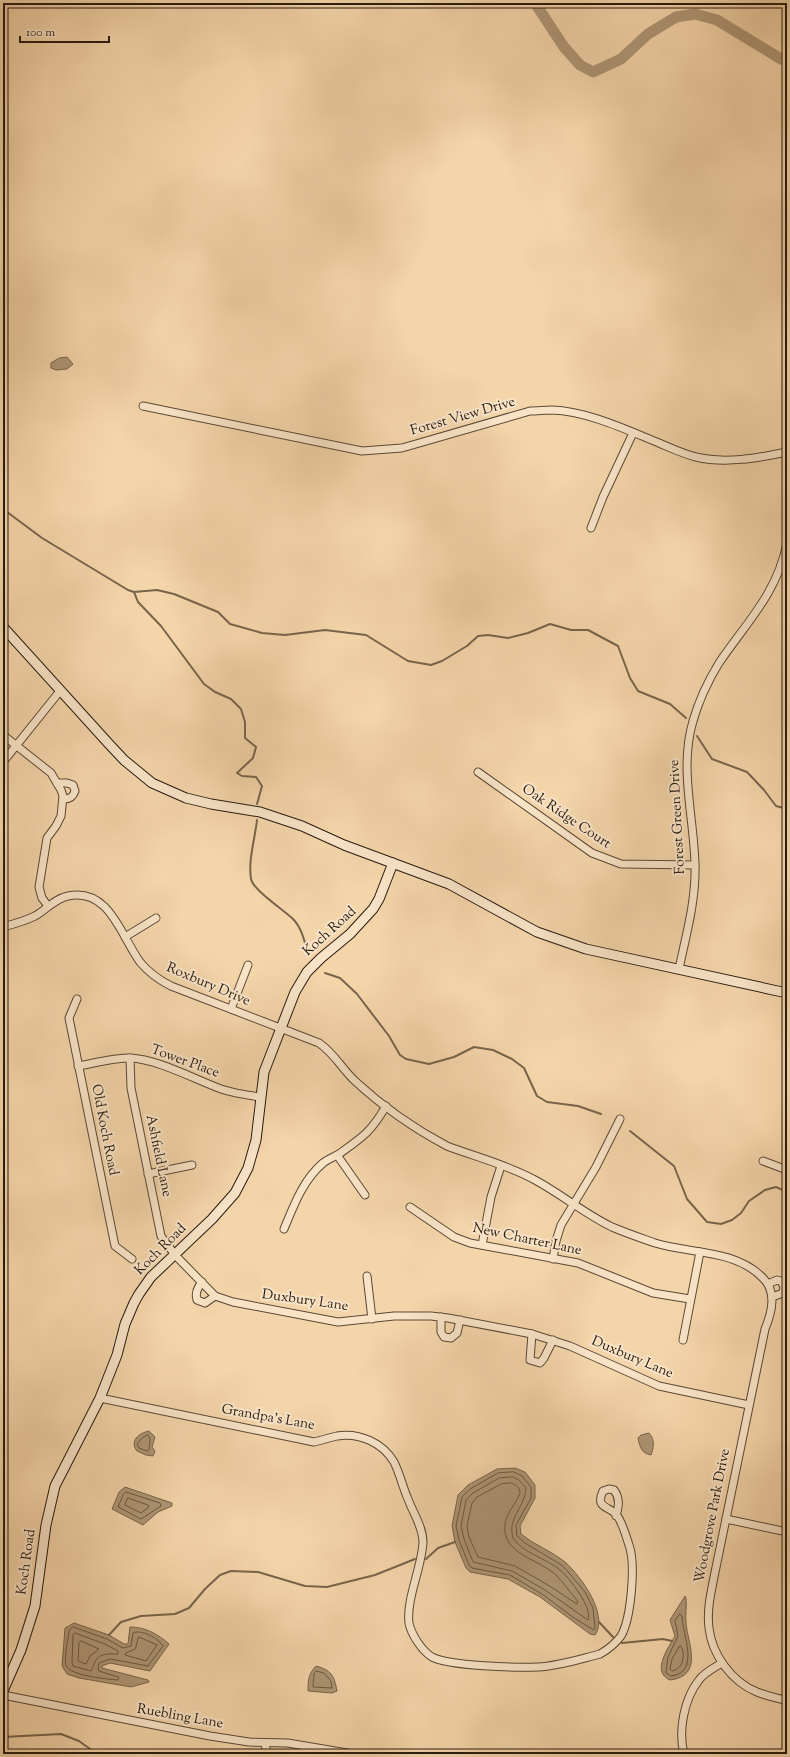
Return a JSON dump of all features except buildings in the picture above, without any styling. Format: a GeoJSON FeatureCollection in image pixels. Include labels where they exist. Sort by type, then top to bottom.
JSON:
{"type":"FeatureCollection","features":[{"type":"Feature","properties":{"kind":"street","name":"Forest View Drive"},"geometry":{"type":"LineString","coordinates":[[143,406],[362,451],[383,451],[402,448],[530,411],[551,410],[570,412],[593,418],[678,452],[697,457],[720,460],[787,452]]}},
{"type":"Feature","properties":{"kind":"street"},"geometry":{"type":"LineString","coordinates":[[591,528],[594,518],[633,433]]}},
{"type":"Feature","properties":{"kind":"street","name":"Forest Green Drive"},"geometry":{"type":"LineString","coordinates":[[679,970],[695,892],[693,830],[686,778],[692,722],[703,692],[720,663],[761,606],[772,586],[787,543]]}},
{"type":"Feature","properties":{"kind":"street"},"geometry":{"type":"LineString","coordinates":[[3,627],[124,760],[152,783],[169,791],[186,798],[211,804],[260,812],[282,818],[344,845],[449,884],[517,922],[560,941],[679,970],[787,993]]}},
{"type":"Feature","properties":{"kind":"street"},"geometry":{"type":"LineString","coordinates":[[3,762],[60,691]]}},
{"type":"Feature","properties":{"kind":"street"},"geometry":{"type":"LineString","coordinates":[[3,735],[51,774],[58,783],[64,799],[61,816],[47,838],[39,887],[42,898],[48,906]]}},
{"type":"Feature","properties":{"kind":"street","name":"Oak Ridge Court"},"geometry":{"type":"LineString","coordinates":[[478,772],[592,853],[607,860],[621,864],[695,865]]}},
{"type":"Feature","properties":{"kind":"street"},"geometry":{"type":"LineString","coordinates":[[58,783],[73,785],[75,790],[73,796],[69,799],[64,799]]}},
{"type":"Feature","properties":{"kind":"street","name":"Koch Road"},"geometry":{"type":"LineString","coordinates":[[3,1691],[21,1650],[35,1606],[46,1525],[55,1486],[100,1398],[117,1355],[125,1324],[139,1294],[151,1277],[212,1219],[235,1193],[248,1168],[256,1140],[264,1072],[295,992],[307,972],[366,918],[380,899],[393,863]]}},
{"type":"Feature","properties":{"kind":"street","name":"Roxbury Drive"},"geometry":{"type":"LineString","coordinates":[[3,927],[35,916],[57,900],[67,896],[78,894],[91,897],[101,902],[111,912],[141,963],[154,976],[171,986],[281,1029]]}},
{"type":"Feature","properties":{"kind":"street"},"geometry":{"type":"LineString","coordinates":[[125,937],[156,918]]}},
{"type":"Feature","properties":{"kind":"street"},"geometry":{"type":"LineString","coordinates":[[231,1009],[248,965]]}},
{"type":"Feature","properties":{"kind":"street","name":"Old Koch Road"},"geometry":{"type":"LineString","coordinates":[[77,999],[69,1018],[114,1246],[132,1259]]}},
{"type":"Feature","properties":{"kind":"street","name":"Woodgrove Park Drive"},"geometry":{"type":"LineString","coordinates":[[281,1029],[319,1043],[327,1048],[348,1074],[386,1106],[435,1140],[534,1179],[603,1222],[626,1232],[665,1246],[735,1260],[753,1270],[768,1284],[772,1297],[771,1310],[765,1329],[749,1405],[712,1589],[708,1619],[709,1630],[722,1663],[738,1680],[755,1692],[787,1701]]}},
{"type":"Feature","properties":{"kind":"street","name":"Tower Place"},"geometry":{"type":"LineString","coordinates":[[78,1066],[115,1059],[130,1058],[154,1063],[222,1089],[260,1097]]}},
{"type":"Feature","properties":{"kind":"street","name":"Ashfield Lane"},"geometry":{"type":"LineString","coordinates":[[130,1058],[130,1088],[161,1236],[175,1255]]}},
{"type":"Feature","properties":{"kind":"street"},"geometry":{"type":"LineString","coordinates":[[284,1229],[303,1187],[324,1163],[338,1155],[368,1133],[376,1125],[386,1106]]}},
{"type":"Feature","properties":{"kind":"street"},"geometry":{"type":"LineString","coordinates":[[553,1259],[556,1241],[561,1225],[596,1166],[620,1120]]}},
{"type":"Feature","properties":{"kind":"street"},"geometry":{"type":"LineString","coordinates":[[338,1155],[365,1195]]}},
{"type":"Feature","properties":{"kind":"street"},"geometry":{"type":"LineString","coordinates":[[763,1162],[787,1170]]}},
{"type":"Feature","properties":{"kind":"street"},"geometry":{"type":"LineString","coordinates":[[148,1174],[192,1165]]}},
{"type":"Feature","properties":{"kind":"street"},"geometry":{"type":"LineString","coordinates":[[482,1245],[491,1197],[501,1166]]}},
{"type":"Feature","properties":{"kind":"street","name":"New Charter Lane"},"geometry":{"type":"LineString","coordinates":[[410,1207],[454,1237],[470,1243],[578,1263],[653,1293],[690,1299]]}},
{"type":"Feature","properties":{"kind":"street"},"geometry":{"type":"LineString","coordinates":[[683,1340],[700,1252]]}},
{"type":"Feature","properties":{"kind":"street","name":"Duxbury Lane"},"geometry":{"type":"LineString","coordinates":[[175,1255],[216,1296],[233,1302],[331,1321],[352,1321],[405,1316],[441,1317],[532,1334],[570,1346],[659,1386],[749,1405]]}},
{"type":"Feature","properties":{"kind":"street"},"geometry":{"type":"LineString","coordinates":[[367,1276],[372,1319]]}},
{"type":"Feature","properties":{"kind":"street"},"geometry":{"type":"LineString","coordinates":[[768,1284],[777,1280],[781,1281],[784,1287],[783,1293],[772,1297]]}},
{"type":"Feature","properties":{"kind":"street"},"geometry":{"type":"LineString","coordinates":[[202,1282],[197,1289],[197,1300],[205,1304],[216,1296]]}},
{"type":"Feature","properties":{"kind":"street"},"geometry":{"type":"LineString","coordinates":[[441,1317],[441,1332],[444,1337],[450,1338],[456,1333],[460,1320]]}},
{"type":"Feature","properties":{"kind":"street"},"geometry":{"type":"LineString","coordinates":[[532,1334],[530,1360],[535,1362],[540,1363],[553,1340]]}},
{"type":"Feature","properties":{"kind":"street","name":"Grandpa's Lane"},"geometry":{"type":"LineString","coordinates":[[100,1398],[314,1442],[347,1435],[366,1438],[377,1444],[394,1462],[407,1499],[420,1527],[423,1540],[421,1559],[409,1610],[409,1623],[412,1631],[426,1652],[433,1657],[447,1661],[488,1665],[539,1667],[600,1654],[609,1649],[622,1634],[628,1612],[633,1564],[630,1547],[616,1516]]}},
{"type":"Feature","properties":{"kind":"street"},"geometry":{"type":"LineString","coordinates":[[726,1519],[787,1532]]}},
{"type":"Feature","properties":{"kind":"street"},"geometry":{"type":"LineString","coordinates":[[684,1754],[682,1746],[682,1727],[689,1698],[700,1679],[707,1672],[722,1663]]}},
{"type":"Feature","properties":{"kind":"street","name":"Ruebling Lane"},"geometry":{"type":"LineString","coordinates":[[3,1695],[210,1736],[265,1743],[288,1743],[353,1754]]}},
{"type":"Feature","properties":{"kind":"street"},"geometry":{"type":"LineString","coordinates":[[265,1743],[267,1754]]}},
{"type":"Feature","properties":{"kind":"water"},"geometry":{"type":"Polygon","coordinates":[[[67,357],[73,364],[67,369],[56,370],[51,368],[51,363],[59,358],[67,357]]]}},
{"type":"Feature","properties":{"kind":"water"},"geometry":{"type":"Polygon","coordinates":[[[149,1431],[155,1437],[152,1447],[155,1451],[153,1456],[137,1451],[134,1444],[136,1438],[149,1431]]]}},
{"type":"Feature","properties":{"kind":"water"},"geometry":{"type":"Polygon","coordinates":[[[649,1433],[653,1444],[651,1455],[643,1451],[640,1447],[638,1438],[641,1435],[649,1433]]]}},
{"type":"Feature","properties":{"kind":"water"},"geometry":{"type":"Polygon","coordinates":[[[515,1468],[525,1472],[535,1485],[535,1498],[520,1526],[521,1534],[560,1558],[578,1576],[596,1607],[598,1627],[595,1635],[590,1634],[540,1597],[508,1579],[470,1572],[466,1568],[455,1542],[452,1526],[458,1495],[468,1485],[497,1469],[515,1468]]]}},
{"type":"Feature","properties":{"kind":"water"},"geometry":{"type":"Polygon","coordinates":[[[125,1487],[172,1503],[172,1506],[158,1512],[143,1525],[112,1509],[119,1492],[125,1487]]]}},
{"type":"Feature","properties":{"kind":"water"},"geometry":{"type":"Polygon","coordinates":[[[685,1596],[686,1623],[692,1658],[691,1666],[681,1677],[670,1680],[664,1676],[661,1666],[665,1653],[675,1636],[670,1620],[685,1596]]]}},
{"type":"Feature","properties":{"kind":"water"},"geometry":{"type":"Polygon","coordinates":[[[74,1623],[109,1635],[124,1644],[128,1644],[130,1627],[136,1627],[151,1632],[169,1644],[150,1671],[110,1663],[102,1666],[102,1668],[148,1680],[149,1682],[131,1687],[79,1678],[67,1674],[62,1666],[65,1628],[74,1623]]]}},
{"type":"Feature","properties":{"kind":"water"},"geometry":{"type":"Polygon","coordinates":[[[316,1666],[325,1669],[331,1674],[335,1681],[337,1691],[332,1693],[308,1691],[309,1678],[311,1672],[316,1666]]]}},
{"type":"Feature","properties":{"kind":"waterway"},"geometry":{"type":"LineString","coordinates":[[535,3],[564,47],[580,65],[593,72],[621,59],[648,34],[676,17],[695,14],[717,20],[781,59],[787,61]]}},
{"type":"Feature","properties":{"kind":"waterway"},"geometry":{"type":"LineString","coordinates":[[3,509],[42,538],[128,590],[134,592],[157,590],[174,594],[218,612],[230,624],[262,633],[285,635],[325,630],[366,635],[408,661],[431,665],[442,661],[467,646],[478,636],[488,635],[508,638],[528,633],[550,624],[571,630],[588,630],[618,646],[630,678],[638,691],[670,704],[686,718]]}},
{"type":"Feature","properties":{"kind":"waterway"},"geometry":{"type":"LineString","coordinates":[[134,592],[138,602],[161,626],[204,684],[215,692],[231,699],[241,709],[245,722],[245,738],[256,747],[253,758],[237,773],[242,776],[256,777],[262,786],[257,804]]}},
{"type":"Feature","properties":{"kind":"waterway"},"geometry":{"type":"LineString","coordinates":[[697,736],[712,759],[747,772],[764,790],[776,806],[787,809]]}},
{"type":"Feature","properties":{"kind":"waterway"},"geometry":{"type":"LineString","coordinates":[[257,820],[251,857],[251,879],[257,889],[296,922],[302,933],[307,950]]}},
{"type":"Feature","properties":{"kind":"waterway"},"geometry":{"type":"LineString","coordinates":[[325,973],[340,978],[357,994],[389,1036],[400,1055],[406,1059],[429,1064],[454,1057],[474,1047],[493,1050],[512,1059],[524,1068],[537,1096],[547,1102],[578,1106],[601,1114]]}},
{"type":"Feature","properties":{"kind":"waterway"},"geometry":{"type":"LineString","coordinates":[[630,1131],[674,1166],[687,1199],[707,1222],[721,1224],[732,1220],[741,1213],[749,1201],[765,1190],[776,1187],[787,1192]]}},
{"type":"Feature","properties":{"kind":"waterway"},"geometry":{"type":"LineString","coordinates":[[426,1559],[438,1548],[455,1542]]}},
{"type":"Feature","properties":{"kind":"waterway"},"geometry":{"type":"LineString","coordinates":[[109,1635],[121,1622],[141,1616],[175,1614],[189,1608],[205,1589],[220,1575],[231,1571],[258,1572],[305,1586],[327,1587],[375,1575],[415,1559]]}},
{"type":"Feature","properties":{"kind":"waterway"},"geometry":{"type":"LineString","coordinates":[[599,1622],[613,1637]]}},
{"type":"Feature","properties":{"kind":"waterway"},"geometry":{"type":"LineString","coordinates":[[622,1643],[663,1639],[672,1641]]}},
{"type":"Feature","properties":{"kind":"waterway"},"geometry":{"type":"LineString","coordinates":[[3,1737],[61,1734],[79,1741],[97,1754]]}}]}
